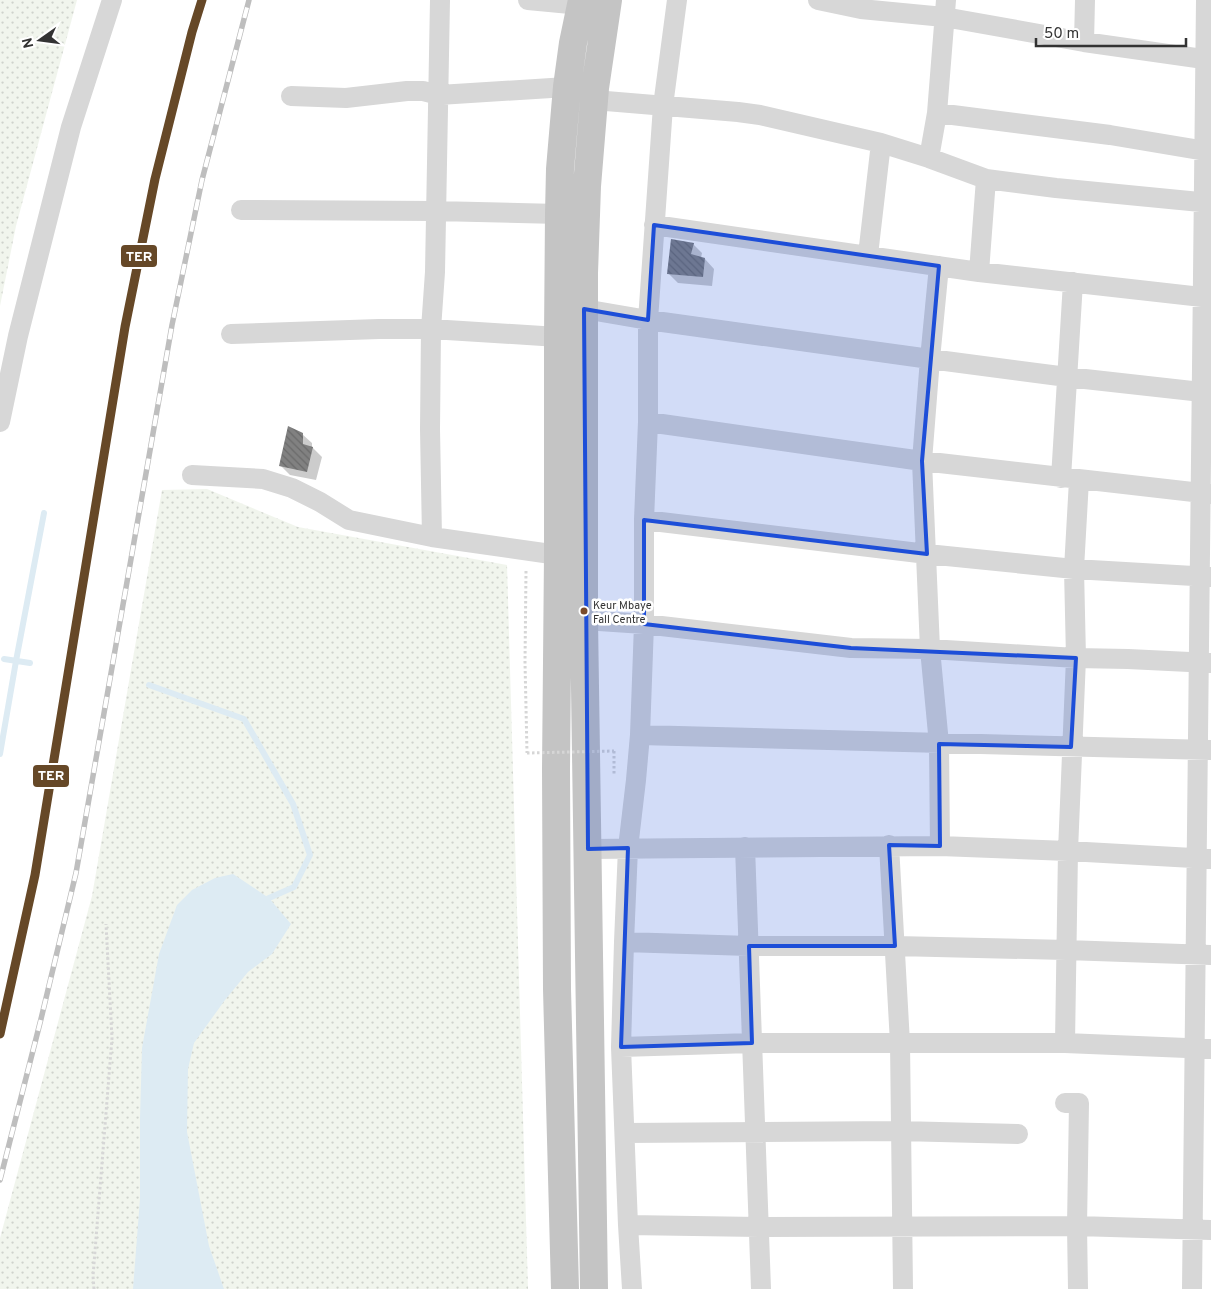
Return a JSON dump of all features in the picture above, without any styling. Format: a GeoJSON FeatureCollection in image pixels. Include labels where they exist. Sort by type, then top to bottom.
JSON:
{"type":"FeatureCollection","features":[{"type":"Feature","properties":{"kind":"highway"},"geometry":{"type":"LineString","coordinates":[[594,1289],[584,620],[584,309],[587,186],[594,88],[608,0]]}},
{"type":"Feature","properties":{"kind":"highway"},"geometry":{"type":"LineString","coordinates":[[565,1289],[557,989],[556,769],[559,214],[567,87],[573,43],[582,2]]}},
{"type":"Feature","properties":{"kind":"street"},"geometry":{"type":"LineString","coordinates":[[0,422],[18,336],[70,127],[112,0]]}},
{"type":"Feature","properties":{"kind":"street"},"geometry":{"type":"LineString","coordinates":[[432,537],[431,329],[435,272],[440,0]]}},
{"type":"Feature","properties":{"kind":"street"},"geometry":{"type":"LineString","coordinates":[[528,0],[582,2]]}},
{"type":"Feature","properties":{"kind":"street"},"geometry":{"type":"LineString","coordinates":[[632,1289],[621,1047],[624,942],[628,848],[640,735],[648,422],[648,320],[663,106],[677,0]]}},
{"type":"Feature","properties":{"kind":"street"},"geometry":{"type":"LineString","coordinates":[[818,0],[861,9],[945,9],[1084,42],[1208,60]]}},
{"type":"Feature","properties":{"kind":"street"},"geometry":{"type":"LineString","coordinates":[[1084,42],[1085,0]]}},
{"type":"Feature","properties":{"kind":"street"},"geometry":{"type":"LineString","coordinates":[[1192,1289],[1202,1230],[1208,152],[1206,0]]}},
{"type":"Feature","properties":{"kind":"street"},"geometry":{"type":"LineString","coordinates":[[929,158],[937,113],[945,9]]}},
{"type":"Feature","properties":{"kind":"street"},"geometry":{"type":"LineString","coordinates":[[291,96],[346,98],[407,91],[423,91],[438,95],[567,87]]}},
{"type":"Feature","properties":{"kind":"street"},"geometry":{"type":"LineString","coordinates":[[594,100],[760,115],[881,144],[929,158],[986,179],[1207,203]]}},
{"type":"Feature","properties":{"kind":"street"},"geometry":{"type":"LineString","coordinates":[[937,113],[1110,136],[1208,152]]}},
{"type":"Feature","properties":{"kind":"street"},"geometry":{"type":"LineString","coordinates":[[868,255],[881,144]]}},
{"type":"Feature","properties":{"kind":"street"},"geometry":{"type":"LineString","coordinates":[[979,272],[986,179]]}},
{"type":"Feature","properties":{"kind":"street"},"geometry":{"type":"LineString","coordinates":[[241,210],[559,214]]}},
{"type":"Feature","properties":{"kind":"street"},"geometry":{"type":"LineString","coordinates":[[654,225],[979,272],[1207,297]]}},
{"type":"Feature","properties":{"kind":"street"},"geometry":{"type":"LineString","coordinates":[[939,266],[922,461],[930,649],[939,744],[940,846]]}},
{"type":"Feature","properties":{"kind":"street"},"geometry":{"type":"LineString","coordinates":[[1065,1043],[1068,851],[1076,658],[1068,377],[1073,282]]}},
{"type":"Feature","properties":{"kind":"street"},"geometry":{"type":"LineString","coordinates":[[584,309],[648,320],[930,359],[1206,392]]}},
{"type":"Feature","properties":{"kind":"street"},"geometry":{"type":"LineString","coordinates":[[231,334],[431,329],[558,337]]}},
{"type":"Feature","properties":{"kind":"street"},"geometry":{"type":"LineString","coordinates":[[648,422],[922,461],[1206,494]]}},
{"type":"Feature","properties":{"kind":"street"},"geometry":{"type":"LineString","coordinates":[[192,475],[263,479],[292,488],[349,520],[432,537],[558,555]]}},
{"type":"Feature","properties":{"kind":"street"},"geometry":{"type":"LineString","coordinates":[[644,520],[927,554],[1074,569],[1205,576]]}},
{"type":"Feature","properties":{"kind":"street"},"geometry":{"type":"LineString","coordinates":[[584,620],[644,624],[851,648],[930,649],[1076,658],[1205,662]]}},
{"type":"Feature","properties":{"kind":"street"},"geometry":{"type":"LineString","coordinates":[[640,735],[1204,750]]}},
{"type":"Feature","properties":{"kind":"street"},"geometry":{"type":"LineString","coordinates":[[889,846],[900,1043],[904,1289]]}},
{"type":"Feature","properties":{"kind":"street"},"geometry":{"type":"LineString","coordinates":[[588,849],[940,846],[1204,858]]}},
{"type":"Feature","properties":{"kind":"street"},"geometry":{"type":"LineString","coordinates":[[745,847],[761,1289]]}},
{"type":"Feature","properties":{"kind":"street"},"geometry":{"type":"LineString","coordinates":[[624,942],[749,946],[895,946],[1203,955]]}},
{"type":"Feature","properties":{"kind":"street"},"geometry":{"type":"LineString","coordinates":[[621,1047],[752,1043],[1065,1043],[1203,1049]]}},
{"type":"Feature","properties":{"kind":"street"},"geometry":{"type":"LineString","coordinates":[[1065,1103],[1079,1103],[1078,1289]]}},
{"type":"Feature","properties":{"kind":"street"},"geometry":{"type":"LineString","coordinates":[[625,1133],[900,1131],[1018,1134]]}},
{"type":"Feature","properties":{"kind":"street"},"geometry":{"type":"LineString","coordinates":[[628,1225],[759,1228],[1078,1226],[1202,1230]]}},
{"type":"Feature","properties":{"kind":"path"},"geometry":{"type":"LineString","coordinates":[[526,550],[525,662],[527,753],[614,751]]}},
{"type":"Feature","properties":{"kind":"path"},"geometry":{"type":"LineString","coordinates":[[94,1289],[93,1276],[112,1038],[106,924]]}},
{"type":"Feature","properties":{"kind":"highlighted area"},"geometry":{"type":"Polygon","coordinates":[[[654,225],[939,266],[922,461],[927,554],[644,520],[644,624],[851,648],[1076,658],[1071,747],[939,744],[940,846],[889,845],[895,946],[749,946],[752,1043],[621,1047],[628,848],[588,849],[584,309],[648,320],[654,225]]]}},
{"type":"Feature","properties":{"kind":"shaded area"},"geometry":{"type":"Polygon","coordinates":[[[0,0],[77,0],[16,226],[0,306],[0,0]]]}},
{"type":"Feature","properties":{"kind":"shaded area"},"geometry":{"type":"Polygon","coordinates":[[[207,489],[298,527],[507,565],[528,1289],[0,1289],[0,1238],[92,896],[162,490],[207,489]]]}},
{"type":"Feature","properties":{"kind":"shaded area"},"geometry":{"type":"Polygon","coordinates":[[[233,874],[269,898],[291,924],[272,954],[248,972],[194,1043],[188,1069],[187,1132],[209,1246],[224,1289],[133,1289],[140,1199],[142,1048],[159,954],[177,905],[192,890],[215,878],[233,874]]]}},
{"type":"Feature","properties":{"kind":"building"},"geometry":{"type":"Polygon","coordinates":[[[671,239],[694,243],[691,254],[705,258],[703,277],[667,274],[671,239]]]}},
{"type":"Feature","properties":{"kind":"building"},"geometry":{"type":"Polygon","coordinates":[[[288,426],[303,433],[303,444],[313,447],[307,472],[279,466],[288,426]]]}},
{"type":"Feature","properties":{"kind":"waterway"},"geometry":{"type":"LineString","coordinates":[[0,754],[44,513]]}},
{"type":"Feature","properties":{"kind":"waterway"},"geometry":{"type":"LineString","coordinates":[[4,659],[30,663]]}},
{"type":"Feature","properties":{"kind":"waterway"},"geometry":{"type":"LineString","coordinates":[[149,685],[244,719],[293,804],[310,855],[294,887],[262,903]]}},
{"type":"Feature","properties":{"kind":"railway"},"geometry":{"type":"LineString","coordinates":[[0,1180],[76,873],[172,325],[202,180],[249,0]]}},
{"type":"Feature","properties":{"kind":"transit line","name":"TER"},"geometry":{"type":"LineString","coordinates":[[0,1034],[35,875],[125,327],[155,179],[192,32],[202,0]]}},
{"type":"Feature","properties":{"kind":"place","name":"Keur Mbaye Fall Centre"},"geometry":{"type":"Point","coordinates":[584,611]}}]}
